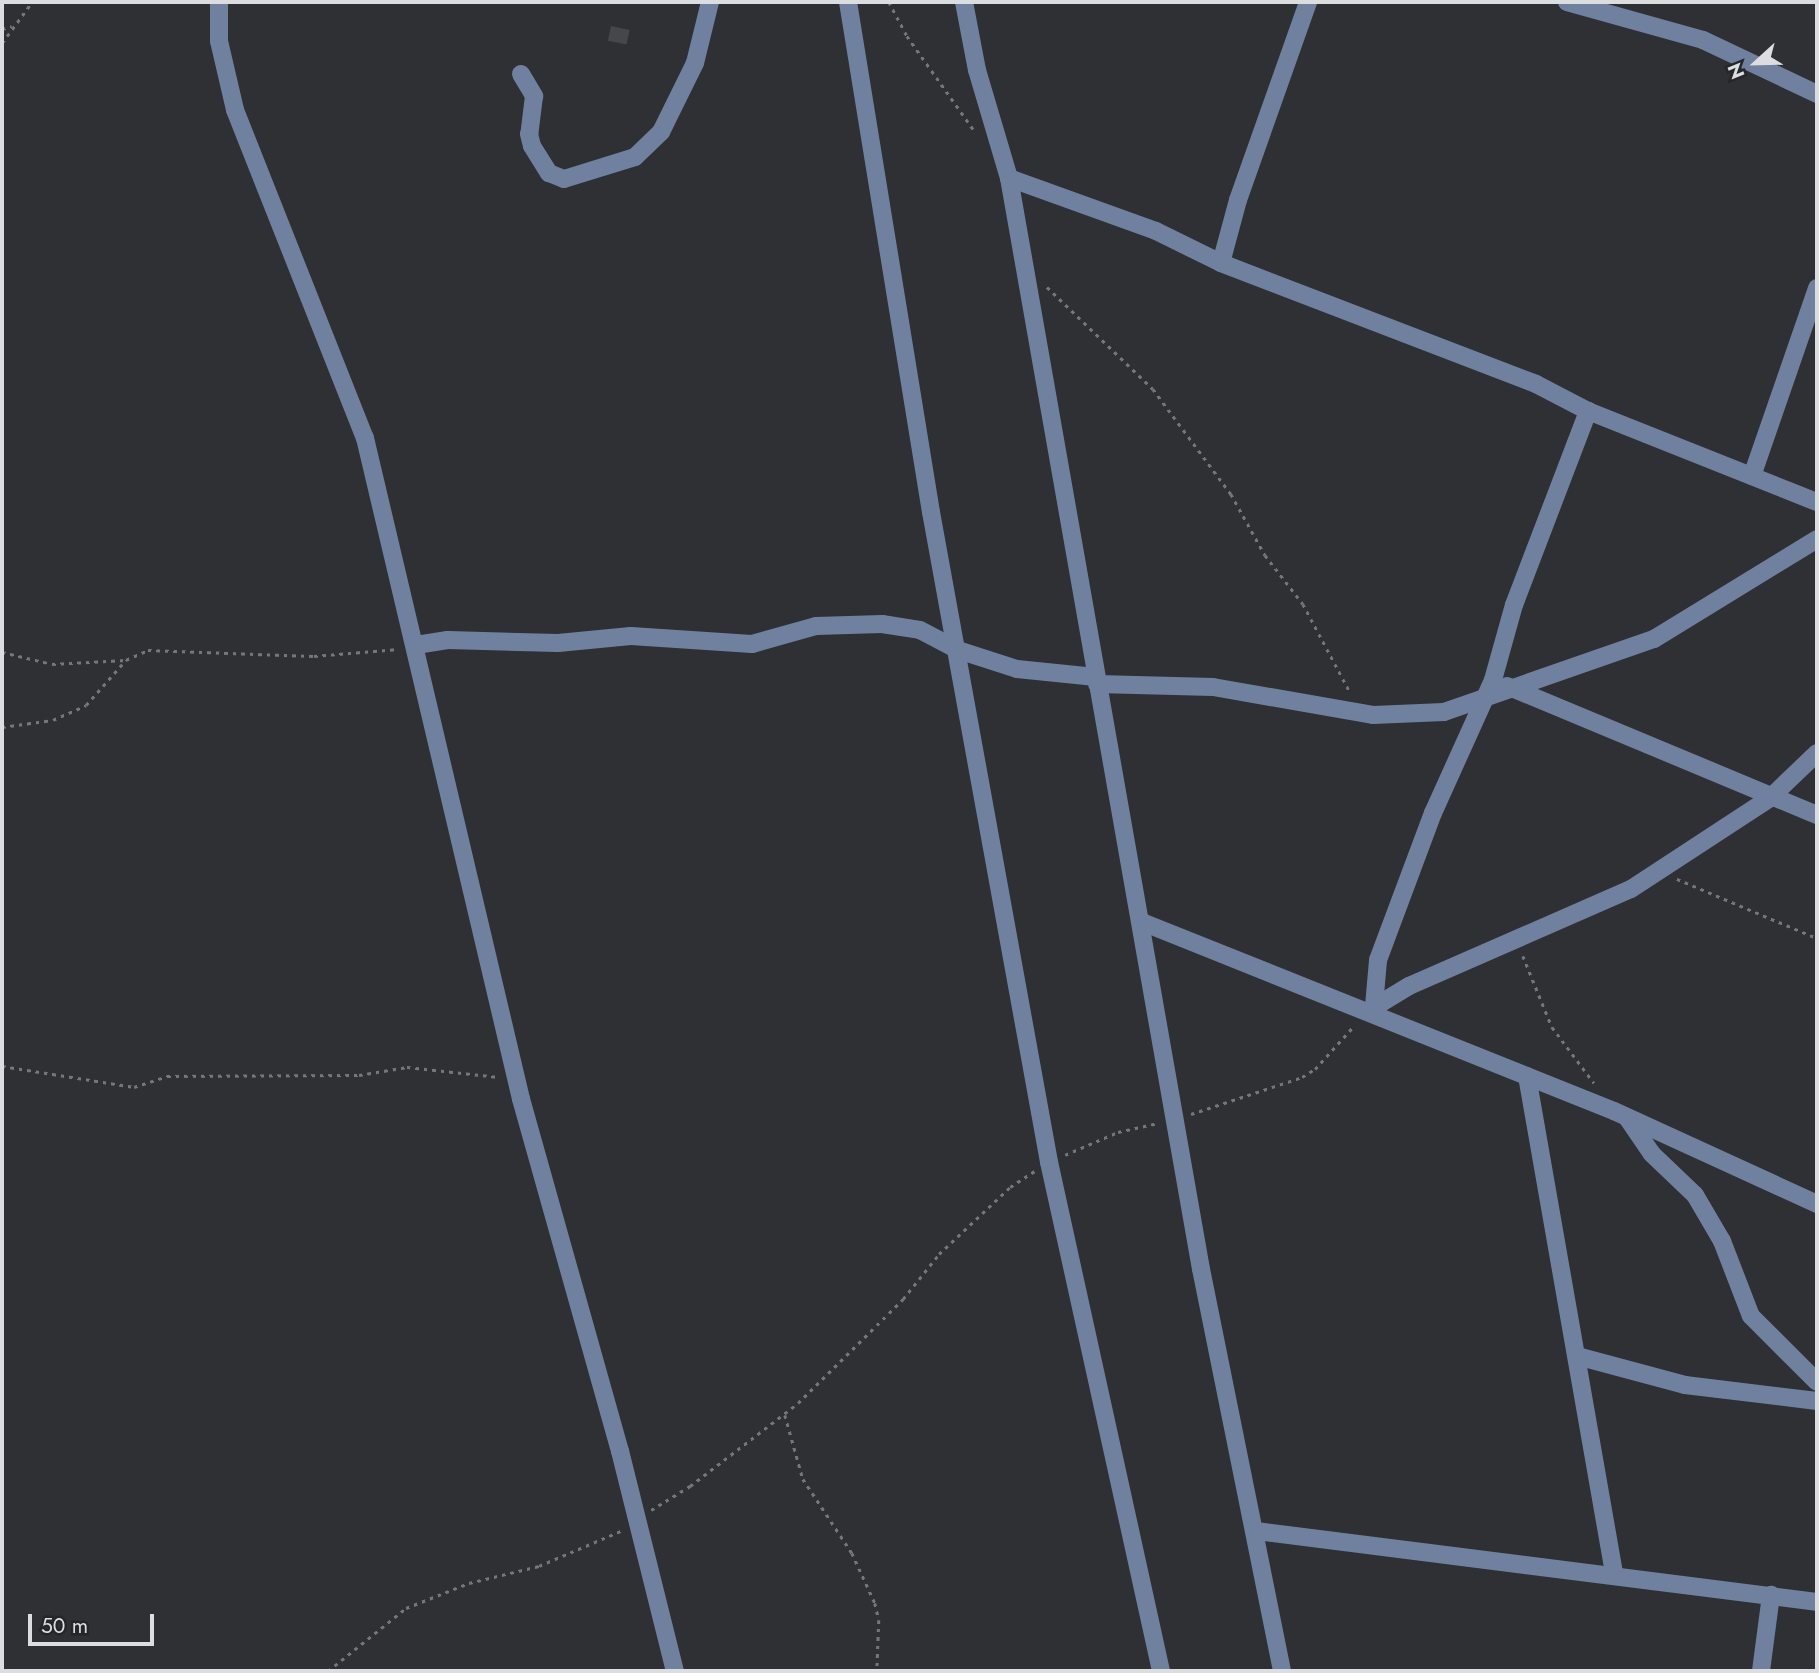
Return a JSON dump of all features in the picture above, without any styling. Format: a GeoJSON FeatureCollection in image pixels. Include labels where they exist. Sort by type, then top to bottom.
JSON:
{"type":"FeatureCollection","features":[{"type":"Feature","properties":{"kind":"street"},"geometry":{"type":"LineString","coordinates":[[219,2],[219,41],[232,98],[365,438],[416,645],[465,875],[515,1074],[620,1451],[635,1524],[675,1671]]}},
{"type":"Feature","properties":{"kind":"street"},"geometry":{"type":"LineString","coordinates":[[521,74],[534,96],[529,134],[532,146],[549,173],[564,179],[635,157],[661,132],[695,63],[710,2]]}},
{"type":"Feature","properties":{"kind":"street"},"geometry":{"type":"LineString","coordinates":[[848,2],[931,512],[958,650],[1048,1162],[1161,1671]]}},
{"type":"Feature","properties":{"kind":"street"},"geometry":{"type":"LineString","coordinates":[[964,2],[977,70],[1009,178],[1175,1119],[1282,1671]]}},
{"type":"Feature","properties":{"kind":"street"},"geometry":{"type":"LineString","coordinates":[[1221,263],[1238,200],[1308,2]]}},
{"type":"Feature","properties":{"kind":"street"},"geometry":{"type":"LineString","coordinates":[[1567,2],[1703,40],[1817,94]]}},
{"type":"Feature","properties":{"kind":"street"},"geometry":{"type":"LineString","coordinates":[[1009,178],[1156,231],[1221,263],[1536,384],[1588,411],[1817,502]]}},
{"type":"Feature","properties":{"kind":"street"},"geometry":{"type":"LineString","coordinates":[[1752,477],[1817,288]]}},
{"type":"Feature","properties":{"kind":"street"},"geometry":{"type":"LineString","coordinates":[[1369,1010],[1378,960],[1433,813],[1493,680],[1531,557],[1588,411]]}},
{"type":"Feature","properties":{"kind":"street"},"geometry":{"type":"LineString","coordinates":[[416,645],[448,640],[558,643],[631,636],[752,644],[843,623],[920,630],[958,650],[1017,669],[1096,681],[1213,687],[1360,712],[1419,716],[1483,701],[1654,639],[1817,539]]}},
{"type":"Feature","properties":{"kind":"street"},"geometry":{"type":"LineString","coordinates":[[1493,680],[1817,816]]}},
{"type":"Feature","properties":{"kind":"street"},"geometry":{"type":"LineString","coordinates":[[1369,1010],[1631,889],[1770,798],[1817,753]]}},
{"type":"Feature","properties":{"kind":"street"},"geometry":{"type":"LineString","coordinates":[[1142,922],[1369,1010],[1626,1117],[1817,1204]]}},
{"type":"Feature","properties":{"kind":"street"},"geometry":{"type":"LineString","coordinates":[[1527,1076],[1614,1573]]}},
{"type":"Feature","properties":{"kind":"street"},"geometry":{"type":"LineString","coordinates":[[1626,1117],[1652,1154],[1695,1195],[1722,1241],[1751,1316],[1817,1382]]}},
{"type":"Feature","properties":{"kind":"street"},"geometry":{"type":"LineString","coordinates":[[1577,1356],[1685,1385],[1817,1401]]}},
{"type":"Feature","properties":{"kind":"street"},"geometry":{"type":"LineString","coordinates":[[1256,1531],[1614,1573],[1817,1602]]}},
{"type":"Feature","properties":{"kind":"street"},"geometry":{"type":"LineString","coordinates":[[1761,1671],[1771,1595]]}},
{"type":"Feature","properties":{"kind":"path"},"geometry":{"type":"LineString","coordinates":[[2,43],[32,2]]}},
{"type":"Feature","properties":{"kind":"path"},"geometry":{"type":"LineString","coordinates":[[890,2],[907,36],[974,131],[1002,155]]}},
{"type":"Feature","properties":{"kind":"path"},"geometry":{"type":"LineString","coordinates":[[2,29],[13,25]]}},
{"type":"Feature","properties":{"kind":"path"},"geometry":{"type":"LineString","coordinates":[[1025,269],[1153,389],[1231,494],[1265,555],[1303,604],[1360,712]]}},
{"type":"Feature","properties":{"kind":"path"},"geometry":{"type":"LineString","coordinates":[[2,652],[52,664],[126,660],[158,649],[314,656],[416,645]]}},
{"type":"Feature","properties":{"kind":"path"},"geometry":{"type":"LineString","coordinates":[[2,727],[53,720],[86,705],[126,660]]}},
{"type":"Feature","properties":{"kind":"path"},"geometry":{"type":"LineString","coordinates":[[1658,871],[1817,938]]}},
{"type":"Feature","properties":{"kind":"path"},"geometry":{"type":"LineString","coordinates":[[1518,941],[1552,1027],[1597,1089]]}},
{"type":"Feature","properties":{"kind":"path"},"geometry":{"type":"LineString","coordinates":[[328,1671],[406,1608],[469,1583],[539,1566],[635,1524],[785,1413],[903,1300],[939,1254],[1010,1187],[1048,1162],[1118,1132],[1175,1119],[1302,1077],[1324,1061],[1369,1010]]}},
{"type":"Feature","properties":{"kind":"path"},"geometry":{"type":"LineString","coordinates":[[2,1066],[134,1087],[167,1076],[359,1075],[407,1067],[458,1070],[490,1079],[515,1074]]}},
{"type":"Feature","properties":{"kind":"path"},"geometry":{"type":"LineString","coordinates":[[785,1413],[803,1479],[852,1553],[875,1603],[879,1620],[877,1671]]}},
{"type":"Feature","properties":{"kind":"building"},"geometry":{"type":"Polygon","coordinates":[[[611,26],[630,30],[626,45],[608,41],[611,26]]]}}]}
